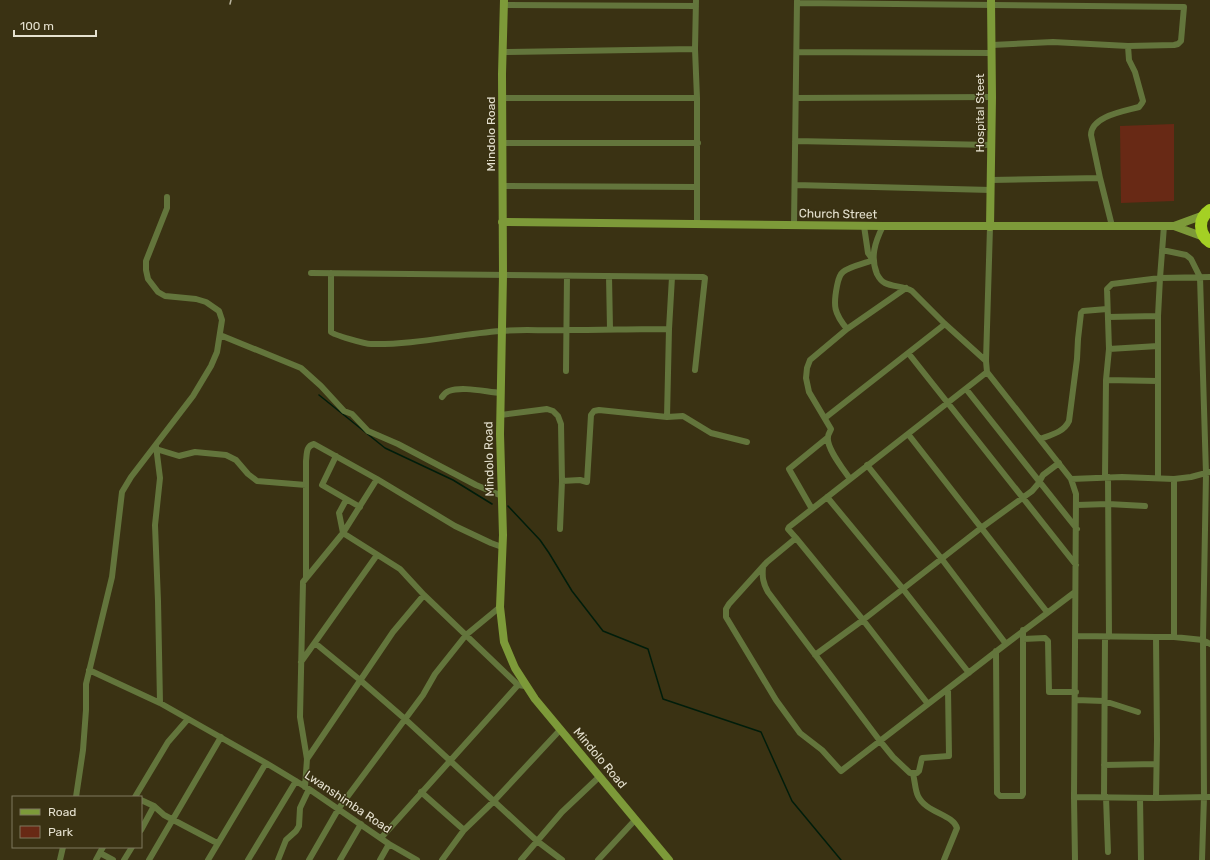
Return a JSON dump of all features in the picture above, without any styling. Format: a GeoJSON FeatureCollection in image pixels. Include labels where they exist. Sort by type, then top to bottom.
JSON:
{"type":"FeatureCollection","features":[{"type":"Feature","properties":{"kind":"highway"},"geometry":{"type":"LineString","coordinates":[[1208,211],[1200,226],[1208,243]]}},
{"type":"Feature","properties":{"kind":"street"},"geometry":{"type":"LineString","coordinates":[[794,225],[797,2],[1184,3],[1181,41],[1174,45],[1128,46],[1053,42],[992,49],[797,52]]}},
{"type":"Feature","properties":{"kind":"street","name":"Hospital Steet"},"geometry":{"type":"LineString","coordinates":[[990,227],[992,145],[991,2]]}},
{"type":"Feature","properties":{"kind":"street"},"geometry":{"type":"LineString","coordinates":[[504,3],[696,3],[695,49],[698,143],[697,224]]}},
{"type":"Feature","properties":{"kind":"street","name":"Mindolo Road"},"geometry":{"type":"LineString","coordinates":[[504,3],[503,275],[500,452],[502,496],[500,607],[504,642],[521,685],[669,860]]}},
{"type":"Feature","properties":{"kind":"street"},"geometry":{"type":"LineString","coordinates":[[1112,226],[1100,178],[1091,130],[1094,125],[1105,117],[1139,107],[1142,104],[1143,101],[1135,72],[1129,60],[1128,46]]}},
{"type":"Feature","properties":{"kind":"street"},"geometry":{"type":"LineString","coordinates":[[503,52],[695,49]]}},
{"type":"Feature","properties":{"kind":"street"},"geometry":{"type":"LineString","coordinates":[[796,98],[992,97]]}},
{"type":"Feature","properties":{"kind":"street"},"geometry":{"type":"LineString","coordinates":[[503,98],[697,98]]}},
{"type":"Feature","properties":{"kind":"street"},"geometry":{"type":"LineString","coordinates":[[795,141],[992,145]]}},
{"type":"Feature","properties":{"kind":"street"},"geometry":{"type":"LineString","coordinates":[[504,143],[698,143]]}},
{"type":"Feature","properties":{"kind":"street"},"geometry":{"type":"LineString","coordinates":[[991,180],[1100,178]]}},
{"type":"Feature","properties":{"kind":"street"},"geometry":{"type":"LineString","coordinates":[[795,185],[991,190]]}},
{"type":"Feature","properties":{"kind":"street"},"geometry":{"type":"LineString","coordinates":[[503,186],[697,187]]}},
{"type":"Feature","properties":{"kind":"street"},"geometry":{"type":"LineString","coordinates":[[76,796],[83,750],[86,684],[112,577],[122,492],[131,477],[156,447],[193,396],[211,366],[217,352],[220,335],[222,315],[220,310],[196,299],[165,296],[158,292],[148,279],[146,261],[167,208],[167,197]]}},
{"type":"Feature","properties":{"kind":"street"},"geometry":{"type":"LineString","coordinates":[[1174,226],[1208,211]]}},
{"type":"Feature","properties":{"kind":"street","name":"Church Street"},"geometry":{"type":"LineString","coordinates":[[502,222],[990,227],[1174,226]]}},
{"type":"Feature","properties":{"kind":"street"},"geometry":{"type":"LineString","coordinates":[[864,226],[867,249],[883,283],[906,288],[912,291],[945,324],[986,361]]}},
{"type":"Feature","properties":{"kind":"street"},"geometry":{"type":"LineString","coordinates":[[873,260],[876,241],[883,226]]}},
{"type":"Feature","properties":{"kind":"street"},"geometry":{"type":"LineString","coordinates":[[1158,478],[1158,316],[1164,226]]}},
{"type":"Feature","properties":{"kind":"street"},"geometry":{"type":"LineString","coordinates":[[1174,226],[1208,243]]}},
{"type":"Feature","properties":{"kind":"street"},"geometry":{"type":"LineString","coordinates":[[990,227],[986,361],[987,372],[1071,479],[1076,494],[1075,860]]}},
{"type":"Feature","properties":{"kind":"street"},"geometry":{"type":"LineString","coordinates":[[1162,250],[1186,256],[1191,260],[1200,278],[1208,473],[1203,640],[1207,797],[1202,860]]}},
{"type":"Feature","properties":{"kind":"street"},"geometry":{"type":"LineString","coordinates":[[847,329],[841,321],[835,308],[834,300],[840,276],[846,270],[873,260]]}},
{"type":"Feature","properties":{"kind":"street"},"geometry":{"type":"LineString","coordinates":[[311,273],[705,278],[695,370]]}},
{"type":"Feature","properties":{"kind":"street"},"geometry":{"type":"LineString","coordinates":[[331,273],[330,332],[334,335],[362,342],[376,344],[435,340],[450,336],[502,330],[669,329]]}},
{"type":"Feature","properties":{"kind":"street"},"geometry":{"type":"LineString","coordinates":[[566,371],[567,276]]}},
{"type":"Feature","properties":{"kind":"street"},"geometry":{"type":"LineString","coordinates":[[609,276],[610,329]]}},
{"type":"Feature","properties":{"kind":"street"},"geometry":{"type":"LineString","coordinates":[[668,417],[669,329],[672,277]]}},
{"type":"Feature","properties":{"kind":"street"},"geometry":{"type":"LineString","coordinates":[[1108,852],[1104,765],[1108,504],[1106,380],[1109,350],[1106,293],[1108,286],[1112,284],[1160,278],[1210,278]]}},
{"type":"Feature","properties":{"kind":"street"},"geometry":{"type":"LineString","coordinates":[[812,509],[789,469],[827,438],[831,429],[814,403],[809,392],[806,378],[810,360],[847,329],[906,288]]}},
{"type":"Feature","properties":{"kind":"street"},"geometry":{"type":"LineString","coordinates":[[1040,439],[1062,430],[1067,426],[1069,421],[1081,313],[1087,310],[1108,309]]}},
{"type":"Feature","properties":{"kind":"street"},"geometry":{"type":"LineString","coordinates":[[1108,317],[1158,316]]}},
{"type":"Feature","properties":{"kind":"street"},"geometry":{"type":"LineString","coordinates":[[825,418],[909,354],[945,324]]}},
{"type":"Feature","properties":{"kind":"street"},"geometry":{"type":"LineString","coordinates":[[220,335],[301,368],[321,386],[344,411],[352,414],[368,431],[398,444],[476,485],[502,496]]}},
{"type":"Feature","properties":{"kind":"street"},"geometry":{"type":"LineString","coordinates":[[1109,350],[1158,346]]}},
{"type":"Feature","properties":{"kind":"street"},"geometry":{"type":"LineString","coordinates":[[909,354],[947,404],[1076,565]]}},
{"type":"Feature","properties":{"kind":"street"},"geometry":{"type":"LineString","coordinates":[[928,704],[863,620],[788,529],[789,526],[987,372]]}},
{"type":"Feature","properties":{"kind":"street"},"geometry":{"type":"LineString","coordinates":[[1106,380],[1158,382]]}},
{"type":"Feature","properties":{"kind":"street"},"geometry":{"type":"LineString","coordinates":[[966,389],[1077,529]]}},
{"type":"Feature","properties":{"kind":"street"},"geometry":{"type":"LineString","coordinates":[[442,397],[450,390],[501,393]]}},
{"type":"Feature","properties":{"kind":"street"},"geometry":{"type":"LineString","coordinates":[[501,415],[547,408],[558,416],[561,424],[562,481],[560,529]]}},
{"type":"Feature","properties":{"kind":"street"},"geometry":{"type":"LineString","coordinates":[[562,481],[580,480],[587,482],[591,415],[594,411],[599,410],[668,417],[682,416],[712,433],[747,442]]}},
{"type":"Feature","properties":{"kind":"street"},"geometry":{"type":"LineString","coordinates":[[908,434],[1047,612]]}},
{"type":"Feature","properties":{"kind":"street"},"geometry":{"type":"LineString","coordinates":[[827,438],[834,456],[850,479]]}},
{"type":"Feature","properties":{"kind":"street"},"geometry":{"type":"LineString","coordinates":[[306,577],[306,461],[307,448],[314,444],[377,479],[455,526],[502,547]]}},
{"type":"Feature","properties":{"kind":"street"},"geometry":{"type":"LineString","coordinates":[[156,447],[178,456],[195,452],[226,454],[236,460],[248,474],[257,481],[306,486]]}},
{"type":"Feature","properties":{"kind":"street"},"geometry":{"type":"LineString","coordinates":[[156,447],[160,478],[155,524],[160,704]]}},
{"type":"Feature","properties":{"kind":"street"},"geometry":{"type":"LineString","coordinates":[[336,456],[322,485],[360,507]]}},
{"type":"Feature","properties":{"kind":"street"},"geometry":{"type":"LineString","coordinates":[[815,654],[863,620],[1021,497],[1032,491],[1043,476],[1059,463]]}},
{"type":"Feature","properties":{"kind":"street"},"geometry":{"type":"LineString","coordinates":[[867,465],[941,558],[1006,644]]}},
{"type":"Feature","properties":{"kind":"street"},"geometry":{"type":"LineString","coordinates":[[1071,479],[1107,477],[1174,479],[1208,473]]}},
{"type":"Feature","properties":{"kind":"street"},"geometry":{"type":"LineString","coordinates":[[278,860],[286,840],[296,831],[299,826],[300,808],[307,788],[307,759],[300,717],[302,586],[306,577],[343,533],[377,479]]}},
{"type":"Feature","properties":{"kind":"street"},"geometry":{"type":"LineString","coordinates":[[1174,479],[1174,637]]}},
{"type":"Feature","properties":{"kind":"street"},"geometry":{"type":"LineString","coordinates":[[827,497],[969,672]]}},
{"type":"Feature","properties":{"kind":"street"},"geometry":{"type":"LineString","coordinates":[[346,500],[339,514],[340,525],[343,533],[400,569],[424,595],[521,685],[421,792],[381,838]]}},
{"type":"Feature","properties":{"kind":"street"},"geometry":{"type":"LineString","coordinates":[[1077,505],[1108,504],[1145,506]]}},
{"type":"Feature","properties":{"kind":"street"},"geometry":{"type":"LineString","coordinates":[[796,538],[767,562],[729,604],[726,609],[726,617],[776,700],[800,733],[822,750],[840,771],[1023,630],[1075,592]]}},
{"type":"Feature","properties":{"kind":"street"},"geometry":{"type":"LineString","coordinates":[[301,662],[377,555]]}},
{"type":"Feature","properties":{"kind":"street"},"geometry":{"type":"LineString","coordinates":[[763,568],[762,577],[768,592],[880,741],[906,771],[913,774],[919,771],[922,758],[948,756],[948,689]]}},
{"type":"Feature","properties":{"kind":"street"},"geometry":{"type":"LineString","coordinates":[[307,759],[393,632],[424,595]]}},
{"type":"Feature","properties":{"kind":"street"},"geometry":{"type":"LineString","coordinates":[[309,860],[339,808],[423,695],[435,674],[466,635],[500,607]]}},
{"type":"Feature","properties":{"kind":"street"},"geometry":{"type":"LineString","coordinates":[[996,651],[997,793],[1000,796],[1022,796],[1023,630]]}},
{"type":"Feature","properties":{"kind":"street"},"geometry":{"type":"LineString","coordinates":[[1076,636],[1174,637],[1203,640],[1210,644]]}},
{"type":"Feature","properties":{"kind":"street"},"geometry":{"type":"LineString","coordinates":[[1156,637],[1156,798]]}},
{"type":"Feature","properties":{"kind":"street"},"geometry":{"type":"LineString","coordinates":[[1023,639],[1045,638],[1048,641],[1049,692],[1076,692]]}},
{"type":"Feature","properties":{"kind":"street"},"geometry":{"type":"LineString","coordinates":[[315,643],[405,719],[537,841],[562,860]]}},
{"type":"Feature","properties":{"kind":"street","name":"Lwanshimba Road"},"geometry":{"type":"LineString","coordinates":[[89,670],[160,704],[296,780],[339,808],[389,844],[418,860]]}},
{"type":"Feature","properties":{"kind":"street"},"geometry":{"type":"LineString","coordinates":[[1076,700],[1104,701],[1138,712]]}},
{"type":"Feature","properties":{"kind":"street"},"geometry":{"type":"LineString","coordinates":[[136,796],[168,742],[188,719]]}},
{"type":"Feature","properties":{"kind":"street"},"geometry":{"type":"LineString","coordinates":[[442,860],[464,830],[494,801],[560,730]]}},
{"type":"Feature","properties":{"kind":"street"},"geometry":{"type":"LineString","coordinates":[[150,860],[221,737]]}},
{"type":"Feature","properties":{"kind":"street"},"geometry":{"type":"LineString","coordinates":[[208,860],[266,763]]}},
{"type":"Feature","properties":{"kind":"street"},"geometry":{"type":"LineString","coordinates":[[1104,765],[1156,764]]}},
{"type":"Feature","properties":{"kind":"street"},"geometry":{"type":"LineString","coordinates":[[913,774],[918,796],[923,802],[930,810],[953,821],[956,824],[957,828],[944,860]]}},
{"type":"Feature","properties":{"kind":"street"},"geometry":{"type":"LineString","coordinates":[[521,860],[571,802],[599,777]]}},
{"type":"Feature","properties":{"kind":"street"},"geometry":{"type":"LineString","coordinates":[[248,860],[296,780]]}},
{"type":"Feature","properties":{"kind":"street"},"geometry":{"type":"LineString","coordinates":[[421,792],[464,830]]}},
{"type":"Feature","properties":{"kind":"street"},"geometry":{"type":"LineString","coordinates":[[1074,797],[1207,797]]}},
{"type":"Feature","properties":{"kind":"street"},"geometry":{"type":"LineString","coordinates":[[1140,798],[1141,860]]}},
{"type":"Feature","properties":{"kind":"street"},"geometry":{"type":"LineString","coordinates":[[142,800],[154,806],[164,815],[217,843]]}},
{"type":"Feature","properties":{"kind":"street"},"geometry":{"type":"LineString","coordinates":[[142,828],[154,806]]}},
{"type":"Feature","properties":{"kind":"street"},"geometry":{"type":"LineString","coordinates":[[598,860],[635,820]]}},
{"type":"Feature","properties":{"kind":"street"},"geometry":{"type":"LineString","coordinates":[[340,860],[361,824]]}},
{"type":"Feature","properties":{"kind":"street"},"geometry":{"type":"LineString","coordinates":[[380,860],[389,844]]}},
{"type":"Feature","properties":{"kind":"street"},"geometry":{"type":"LineString","coordinates":[[60,860],[63,848]]}},
{"type":"Feature","properties":{"kind":"street"},"geometry":{"type":"LineString","coordinates":[[124,860],[131,848]]}},
{"type":"Feature","properties":{"kind":"street"},"geometry":{"type":"LineString","coordinates":[[96,860],[102,850],[114,860]]}},
{"type":"Feature","properties":{"kind":"green space"},"geometry":{"type":"Polygon","coordinates":[[[1174,124],[1174,201],[1121,203],[1120,126],[1174,124]]]}},
{"type":"Feature","properties":{"kind":"waterway"},"geometry":{"type":"LineString","coordinates":[[319,395],[385,448],[453,480],[492,504]]}},
{"type":"Feature","properties":{"kind":"waterway"},"geometry":{"type":"LineString","coordinates":[[508,506],[540,540],[572,591],[603,631],[648,649],[663,699],[761,732],[792,801],[841,860]]}},
{"type":"Feature","properties":{"kind":"railway"},"geometry":{"type":"LineString","coordinates":[[230,4],[231,0]]}}]}
